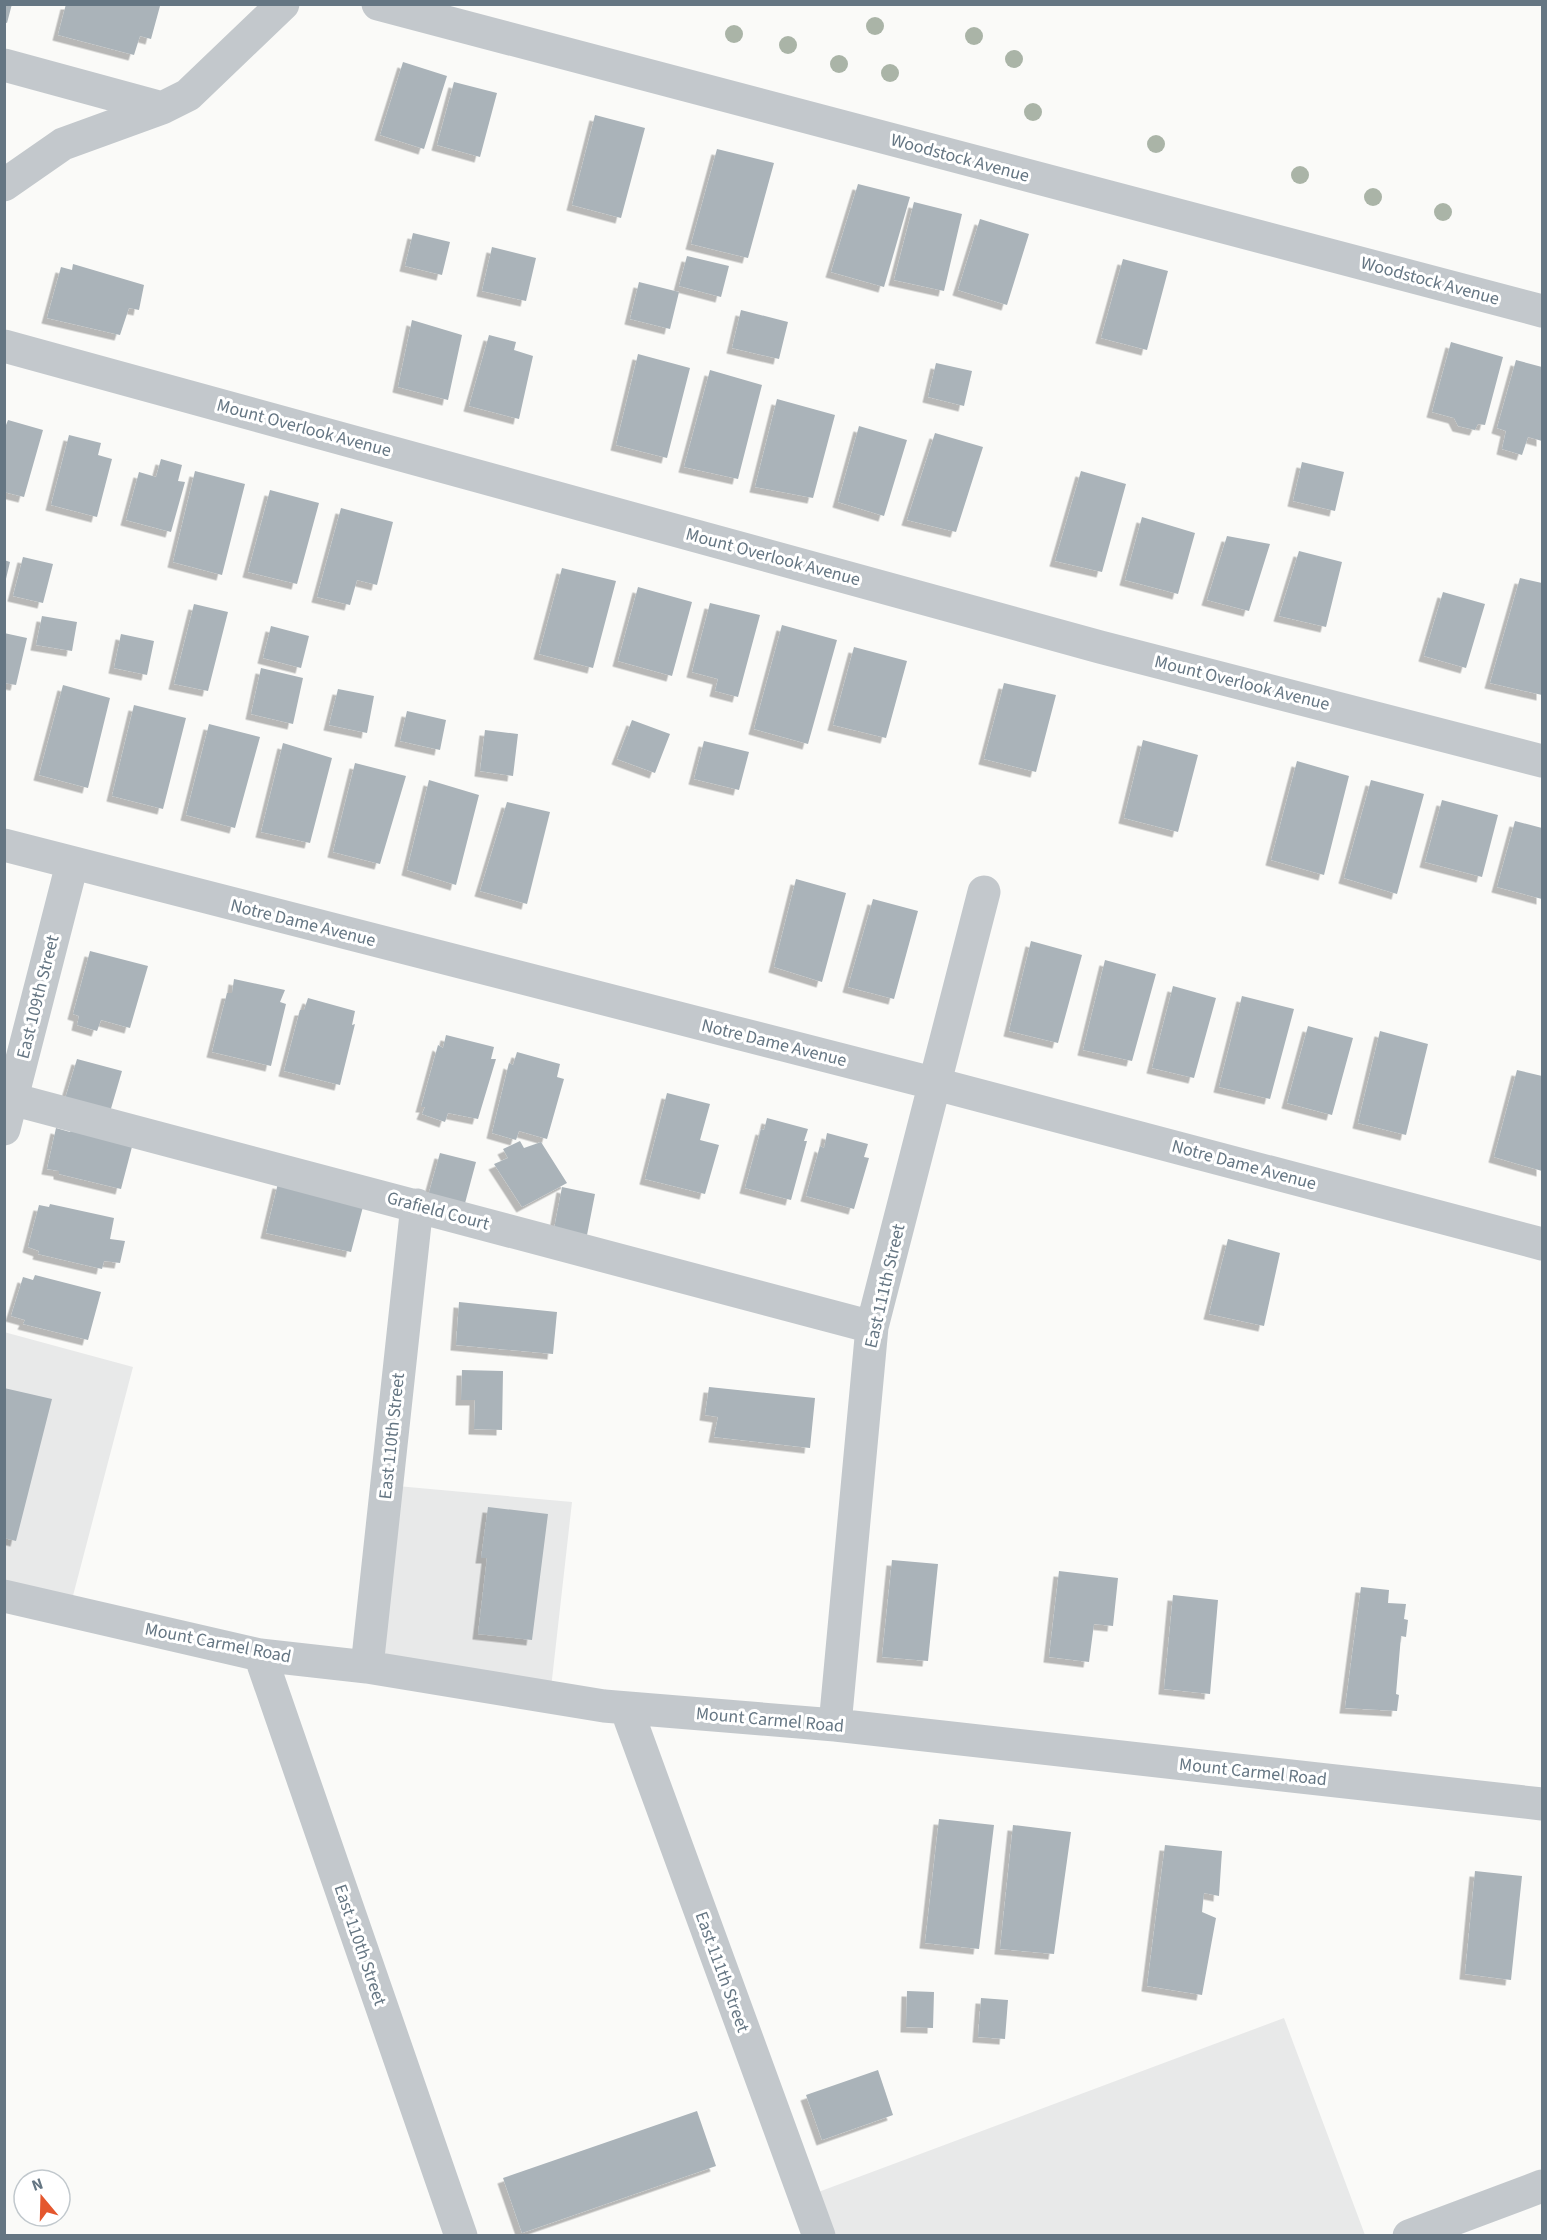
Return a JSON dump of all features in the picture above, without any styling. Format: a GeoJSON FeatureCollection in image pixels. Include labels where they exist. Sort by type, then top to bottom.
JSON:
{"type":"FeatureCollection","features":[{"type":"Feature","properties":{"kind":"street"},"geometry":{"type":"LineString","coordinates":[[4,185],[63,144],[162,108],[188,95],[283,4]]}},
{"type":"Feature","properties":{"kind":"street","name":"Woodstock Avenue"},"geometry":{"type":"LineString","coordinates":[[378,4],[1542,311]]}},
{"type":"Feature","properties":{"kind":"street"},"geometry":{"type":"LineString","coordinates":[[4,65],[162,108]]}},
{"type":"Feature","properties":{"kind":"street","name":"Mount Overlook Avenue"},"geometry":{"type":"LineString","coordinates":[[4,346],[1100,647],[1542,761]]}},
{"type":"Feature","properties":{"kind":"street","name":"Notre Dame Avenue"},"geometry":{"type":"LineString","coordinates":[[4,845],[936,1084],[1542,1244]]}},
{"type":"Feature","properties":{"kind":"street","name":"East 109th Street"},"geometry":{"type":"LineString","coordinates":[[7,1108],[72,864]]}},
{"type":"Feature","properties":{"kind":"street","name":"East 111th Street"},"geometry":{"type":"LineString","coordinates":[[835,1725],[872,1327],[984,892]]}},
{"type":"Feature","properties":{"kind":"street","name":"Grafield Court"},"geometry":{"type":"LineString","coordinates":[[7,1108],[417,1205],[872,1327]]}},
{"type":"Feature","properties":{"kind":"street","name":"East 110th Street"},"geometry":{"type":"LineString","coordinates":[[366,1667],[417,1205]]}},
{"type":"Feature","properties":{"kind":"street","name":"Mount Carmel Road"},"geometry":{"type":"LineString","coordinates":[[4,1596],[260,1655],[366,1667],[626,1708],[835,1725],[1542,1804]]}},
{"type":"Feature","properties":{"kind":"street","name":"East 110th Street"},"geometry":{"type":"LineString","coordinates":[[260,1655],[460,2235]]}},
{"type":"Feature","properties":{"kind":"street","name":"East 111th Street"},"geometry":{"type":"LineString","coordinates":[[626,1708],[819,2235]]}},
{"type":"Feature","properties":{"kind":"street"},"geometry":{"type":"LineString","coordinates":[[1409,2235],[1542,2186]]}},
{"type":"Feature","properties":{"kind":"shaded area"},"geometry":{"type":"Polygon","coordinates":[[[4,1332],[133,1367],[69,1611],[5,1596],[4,1332]]]}},
{"type":"Feature","properties":{"kind":"shaded area"},"geometry":{"type":"Polygon","coordinates":[[[386,1485],[572,1502],[550,1697],[367,1667],[386,1485]]]}},
{"type":"Feature","properties":{"kind":"shaded area"},"geometry":{"type":"Polygon","coordinates":[[[1284,2018],[1365,2235],[819,2235],[805,2197],[1284,2018]]]}},
{"type":"Feature","properties":{"kind":"building"},"geometry":{"type":"Polygon","coordinates":[[[4,4],[12,4],[7,23],[4,22],[4,4]]]}},
{"type":"Feature","properties":{"kind":"building"},"geometry":{"type":"Polygon","coordinates":[[[66,4],[153,4],[160,6],[151,39],[140,36],[134,55],[58,35],[66,4]]]}},
{"type":"Feature","properties":{"kind":"building"},"geometry":{"type":"Polygon","coordinates":[[[403,62],[447,76],[424,149],[380,135],[403,62]]]}},
{"type":"Feature","properties":{"kind":"building"},"geometry":{"type":"Polygon","coordinates":[[[454,82],[497,93],[480,157],[437,145],[454,82]]]}},
{"type":"Feature","properties":{"kind":"building"},"geometry":{"type":"Polygon","coordinates":[[[595,115],[645,128],[621,218],[572,205],[595,115]]]}},
{"type":"Feature","properties":{"kind":"building"},"geometry":{"type":"Polygon","coordinates":[[[717,149],[774,163],[748,258],[691,244],[717,149]]]}},
{"type":"Feature","properties":{"kind":"building"},"geometry":{"type":"Polygon","coordinates":[[[858,184],[910,197],[884,287],[831,272],[858,184]]]}},
{"type":"Feature","properties":{"kind":"building"},"geometry":{"type":"Polygon","coordinates":[[[914,202],[962,214],[944,291],[894,280],[914,202]]]}},
{"type":"Feature","properties":{"kind":"building"},"geometry":{"type":"Polygon","coordinates":[[[980,219],[1029,234],[1007,305],[958,290],[980,219]]]}},
{"type":"Feature","properties":{"kind":"building"},"geometry":{"type":"Polygon","coordinates":[[[413,233],[450,242],[442,275],[405,266],[413,233]]]}},
{"type":"Feature","properties":{"kind":"building"},"geometry":{"type":"Polygon","coordinates":[[[492,247],[536,258],[526,301],[482,291],[492,247]]]}},
{"type":"Feature","properties":{"kind":"building"},"geometry":{"type":"Polygon","coordinates":[[[687,256],[729,266],[721,297],[679,286],[687,256]]]}},
{"type":"Feature","properties":{"kind":"building"},"geometry":{"type":"Polygon","coordinates":[[[1123,259],[1168,271],[1147,350],[1101,338],[1123,259]]]}},
{"type":"Feature","properties":{"kind":"building"},"geometry":{"type":"Polygon","coordinates":[[[73,264],[144,285],[139,310],[129,308],[120,335],[47,318],[61,267],[72,270],[73,264]]]}},
{"type":"Feature","properties":{"kind":"building"},"geometry":{"type":"Polygon","coordinates":[[[639,282],[679,292],[670,329],[630,319],[639,282]]]}},
{"type":"Feature","properties":{"kind":"building"},"geometry":{"type":"Polygon","coordinates":[[[741,310],[788,322],[779,359],[732,348],[741,310]]]}},
{"type":"Feature","properties":{"kind":"building"},"geometry":{"type":"Polygon","coordinates":[[[412,320],[462,335],[448,400],[398,387],[412,320]]]}},
{"type":"Feature","properties":{"kind":"building"},"geometry":{"type":"Polygon","coordinates":[[[489,335],[516,342],[514,350],[533,356],[519,419],[469,406],[489,335]]]}},
{"type":"Feature","properties":{"kind":"building"},"geometry":{"type":"Polygon","coordinates":[[[1451,342],[1503,357],[1485,425],[1478,424],[1475,430],[1458,426],[1454,418],[1432,412],[1451,342]]]}},
{"type":"Feature","properties":{"kind":"building"},"geometry":{"type":"Polygon","coordinates":[[[638,354],[690,368],[667,458],[616,445],[638,354]]]}},
{"type":"Feature","properties":{"kind":"building"},"geometry":{"type":"Polygon","coordinates":[[[1516,360],[1542,367],[1542,441],[1528,437],[1522,455],[1502,449],[1506,431],[1497,428],[1516,360]]]}},
{"type":"Feature","properties":{"kind":"building"},"geometry":{"type":"Polygon","coordinates":[[[936,363],[972,371],[964,406],[928,397],[936,363]]]}},
{"type":"Feature","properties":{"kind":"building"},"geometry":{"type":"Polygon","coordinates":[[[710,370],[762,385],[738,479],[684,467],[710,370]]]}},
{"type":"Feature","properties":{"kind":"building"},"geometry":{"type":"Polygon","coordinates":[[[777,399],[835,415],[813,498],[755,487],[777,399]]]}},
{"type":"Feature","properties":{"kind":"building"},"geometry":{"type":"Polygon","coordinates":[[[8,420],[43,430],[24,497],[4,492],[4,430],[8,420]]]}},
{"type":"Feature","properties":{"kind":"building"},"geometry":{"type":"Polygon","coordinates":[[[859,426],[907,440],[884,516],[838,502],[859,426]]]}},
{"type":"Feature","properties":{"kind":"building"},"geometry":{"type":"Polygon","coordinates":[[[935,433],[983,447],[956,532],[907,520],[935,433]]]}},
{"type":"Feature","properties":{"kind":"building"},"geometry":{"type":"Polygon","coordinates":[[[69,435],[101,443],[98,455],[112,459],[97,517],[51,505],[69,435]]]}},
{"type":"Feature","properties":{"kind":"building"},"geometry":{"type":"Polygon","coordinates":[[[161,459],[182,465],[178,481],[185,482],[171,532],[126,520],[139,472],[156,477],[161,459]]]}},
{"type":"Feature","properties":{"kind":"building"},"geometry":{"type":"Polygon","coordinates":[[[1302,462],[1344,472],[1335,511],[1293,501],[1302,462]]]}},
{"type":"Feature","properties":{"kind":"building"},"geometry":{"type":"Polygon","coordinates":[[[195,471],[245,484],[222,575],[173,562],[195,471]]]}},
{"type":"Feature","properties":{"kind":"building"},"geometry":{"type":"Polygon","coordinates":[[[1081,471],[1126,484],[1102,572],[1055,561],[1081,471]]]}},
{"type":"Feature","properties":{"kind":"building"},"geometry":{"type":"Polygon","coordinates":[[[270,490],[319,503],[297,584],[248,572],[270,490]]]}},
{"type":"Feature","properties":{"kind":"building"},"geometry":{"type":"Polygon","coordinates":[[[341,508],[393,522],[377,585],[357,580],[350,605],[317,597],[341,508]]]}},
{"type":"Feature","properties":{"kind":"building"},"geometry":{"type":"Polygon","coordinates":[[[1142,517],[1195,533],[1178,594],[1125,580],[1142,517]]]}},
{"type":"Feature","properties":{"kind":"building"},"geometry":{"type":"Polygon","coordinates":[[[1227,536],[1270,544],[1249,611],[1207,600],[1227,536]]]}},
{"type":"Feature","properties":{"kind":"building"},"geometry":{"type":"Polygon","coordinates":[[[1299,551],[1342,562],[1326,627],[1279,616],[1299,551]]]}},
{"type":"Feature","properties":{"kind":"building"},"geometry":{"type":"Polygon","coordinates":[[[23,557],[53,564],[43,603],[13,596],[23,557]]]}},
{"type":"Feature","properties":{"kind":"building"},"geometry":{"type":"Polygon","coordinates":[[[4,560],[10,562],[5,583],[4,583],[4,560]]]}},
{"type":"Feature","properties":{"kind":"building"},"geometry":{"type":"Polygon","coordinates":[[[562,568],[616,581],[593,668],[539,654],[562,568]]]}},
{"type":"Feature","properties":{"kind":"building"},"geometry":{"type":"Polygon","coordinates":[[[1520,578],[1542,583],[1542,695],[1490,683],[1520,578]]]}},
{"type":"Feature","properties":{"kind":"building"},"geometry":{"type":"Polygon","coordinates":[[[638,587],[692,602],[672,676],[618,661],[638,587]]]}},
{"type":"Feature","properties":{"kind":"building"},"geometry":{"type":"Polygon","coordinates":[[[1443,592],[1485,604],[1466,668],[1424,656],[1443,592]]]}},
{"type":"Feature","properties":{"kind":"building"},"geometry":{"type":"Polygon","coordinates":[[[710,603],[760,615],[738,697],[715,691],[718,679],[692,672],[710,603]]]}},
{"type":"Feature","properties":{"kind":"building"},"geometry":{"type":"Polygon","coordinates":[[[194,604],[228,612],[208,691],[174,684],[194,604]]]}},
{"type":"Feature","properties":{"kind":"building"},"geometry":{"type":"Polygon","coordinates":[[[42,616],[77,622],[72,651],[36,645],[42,616]]]}},
{"type":"Feature","properties":{"kind":"building"},"geometry":{"type":"Polygon","coordinates":[[[782,625],[837,640],[808,744],[754,729],[782,625]]]}},
{"type":"Feature","properties":{"kind":"building"},"geometry":{"type":"Polygon","coordinates":[[[271,626],[309,636],[301,668],[263,658],[271,626]]]}},
{"type":"Feature","properties":{"kind":"building"},"geometry":{"type":"Polygon","coordinates":[[[4,633],[27,638],[16,685],[4,683],[4,633]]]}},
{"type":"Feature","properties":{"kind":"building"},"geometry":{"type":"Polygon","coordinates":[[[121,634],[154,641],[147,675],[114,668],[121,634]]]}},
{"type":"Feature","properties":{"kind":"building"},"geometry":{"type":"Polygon","coordinates":[[[854,647],[907,661],[886,738],[833,725],[854,647]]]}},
{"type":"Feature","properties":{"kind":"building"},"geometry":{"type":"Polygon","coordinates":[[[261,668],[303,678],[293,724],[251,714],[261,668]]]}},
{"type":"Feature","properties":{"kind":"building"},"geometry":{"type":"Polygon","coordinates":[[[1004,683],[1056,695],[1036,772],[984,759],[1004,683]]]}},
{"type":"Feature","properties":{"kind":"building"},"geometry":{"type":"Polygon","coordinates":[[[63,685],[110,698],[88,788],[39,775],[63,685]]]}},
{"type":"Feature","properties":{"kind":"building"},"geometry":{"type":"Polygon","coordinates":[[[338,689],[374,696],[367,733],[329,725],[338,689]]]}},
{"type":"Feature","properties":{"kind":"building"},"geometry":{"type":"Polygon","coordinates":[[[134,705],[186,718],[163,809],[112,796],[134,705]]]}},
{"type":"Feature","properties":{"kind":"building"},"geometry":{"type":"Polygon","coordinates":[[[407,711],[446,720],[440,750],[400,741],[407,711]]]}},
{"type":"Feature","properties":{"kind":"building"},"geometry":{"type":"Polygon","coordinates":[[[632,720],[670,734],[655,773],[617,759],[632,720]]]}},
{"type":"Feature","properties":{"kind":"building"},"geometry":{"type":"Polygon","coordinates":[[[209,724],[260,737],[235,828],[186,815],[209,724]]]}},
{"type":"Feature","properties":{"kind":"building"},"geometry":{"type":"Polygon","coordinates":[[[485,730],[518,734],[513,776],[480,771],[485,730]]]}},
{"type":"Feature","properties":{"kind":"building"},"geometry":{"type":"Polygon","coordinates":[[[1143,740],[1198,755],[1178,832],[1124,818],[1143,740]]]}},
{"type":"Feature","properties":{"kind":"building"},"geometry":{"type":"Polygon","coordinates":[[[704,741],[749,752],[739,790],[694,779],[704,741]]]}},
{"type":"Feature","properties":{"kind":"building"},"geometry":{"type":"Polygon","coordinates":[[[283,743],[332,758],[310,843],[261,832],[283,743]]]}},
{"type":"Feature","properties":{"kind":"building"},"geometry":{"type":"Polygon","coordinates":[[[1297,761],[1349,776],[1324,875],[1271,860],[1297,761]]]}},
{"type":"Feature","properties":{"kind":"building"},"geometry":{"type":"Polygon","coordinates":[[[355,763],[406,776],[380,864],[333,852],[355,763]]]}},
{"type":"Feature","properties":{"kind":"building"},"geometry":{"type":"Polygon","coordinates":[[[429,780],[479,795],[456,885],[407,870],[429,780]]]}},
{"type":"Feature","properties":{"kind":"building"},"geometry":{"type":"Polygon","coordinates":[[[1371,780],[1424,794],[1397,894],[1344,878],[1371,780]]]}},
{"type":"Feature","properties":{"kind":"building"},"geometry":{"type":"Polygon","coordinates":[[[1442,800],[1498,815],[1482,877],[1425,862],[1442,800]]]}},
{"type":"Feature","properties":{"kind":"building"},"geometry":{"type":"Polygon","coordinates":[[[507,802],[550,812],[527,904],[480,891],[507,802]]]}},
{"type":"Feature","properties":{"kind":"building"},"geometry":{"type":"Polygon","coordinates":[[[1515,821],[1542,828],[1542,899],[1497,887],[1515,821]]]}},
{"type":"Feature","properties":{"kind":"building"},"geometry":{"type":"Polygon","coordinates":[[[796,879],[846,893],[822,982],[774,967],[796,879]]]}},
{"type":"Feature","properties":{"kind":"building"},"geometry":{"type":"Polygon","coordinates":[[[873,899],[918,911],[894,999],[848,987],[873,899]]]}},
{"type":"Feature","properties":{"kind":"building"},"geometry":{"type":"Polygon","coordinates":[[[1031,941],[1082,955],[1058,1043],[1009,1031],[1031,941]]]}},
{"type":"Feature","properties":{"kind":"building"},"geometry":{"type":"Polygon","coordinates":[[[90,951],[148,966],[130,1028],[101,1020],[97,1031],[77,1025],[79,1016],[73,1014],[90,951]]]}},
{"type":"Feature","properties":{"kind":"building"},"geometry":{"type":"Polygon","coordinates":[[[1105,960],[1156,974],[1132,1061],[1083,1050],[1105,960]]]}},
{"type":"Feature","properties":{"kind":"building"},"geometry":{"type":"Polygon","coordinates":[[[234,979],[285,990],[280,1002],[286,1004],[271,1066],[212,1052],[227,993],[232,993],[234,979]]]}},
{"type":"Feature","properties":{"kind":"building"},"geometry":{"type":"Polygon","coordinates":[[[1173,986],[1216,998],[1194,1078],[1152,1068],[1173,986]]]}},
{"type":"Feature","properties":{"kind":"building"},"geometry":{"type":"Polygon","coordinates":[[[1242,996],[1294,1009],[1270,1099],[1219,1087],[1242,996]]]}},
{"type":"Feature","properties":{"kind":"building"},"geometry":{"type":"Polygon","coordinates":[[[308,998],[355,1011],[352,1025],[355,1024],[340,1085],[284,1071],[300,1010],[304,1010],[308,998]]]}},
{"type":"Feature","properties":{"kind":"building"},"geometry":{"type":"Polygon","coordinates":[[[1308,1026],[1353,1038],[1332,1115],[1287,1103],[1308,1026]]]}},
{"type":"Feature","properties":{"kind":"building"},"geometry":{"type":"Polygon","coordinates":[[[1380,1031],[1428,1044],[1406,1135],[1358,1123],[1380,1031]]]}},
{"type":"Feature","properties":{"kind":"building"},"geometry":{"type":"Polygon","coordinates":[[[446,1035],[494,1047],[491,1059],[496,1059],[478,1119],[448,1113],[445,1122],[422,1114],[425,1107],[421,1107],[438,1045],[443,1048],[446,1035]]]}},
{"type":"Feature","properties":{"kind":"building"},"geometry":{"type":"Polygon","coordinates":[[[517,1052],[560,1064],[557,1077],[564,1079],[547,1139],[519,1131],[516,1140],[492,1133],[509,1063],[513,1065],[517,1052]]]}},
{"type":"Feature","properties":{"kind":"building"},"geometry":{"type":"Polygon","coordinates":[[[77,1059],[122,1071],[110,1112],[65,1099],[77,1059]]]}},
{"type":"Feature","properties":{"kind":"building"},"geometry":{"type":"Polygon","coordinates":[[[1517,1070],[1542,1076],[1542,1171],[1494,1157],[1517,1070]]]}},
{"type":"Feature","properties":{"kind":"building"},"geometry":{"type":"Polygon","coordinates":[[[667,1093],[710,1104],[700,1140],[719,1145],[705,1194],[645,1179],[667,1093]]]}},
{"type":"Feature","properties":{"kind":"building"},"geometry":{"type":"Polygon","coordinates":[[[767,1118],[808,1129],[804,1141],[807,1141],[791,1200],[745,1188],[761,1129],[764,1130],[767,1118]]]}},
{"type":"Feature","properties":{"kind":"building"},"geometry":{"type":"Polygon","coordinates":[[[56,1128],[70,1132],[72,1129],[133,1143],[121,1189],[47,1169],[56,1128]]]}},
{"type":"Feature","properties":{"kind":"building"},"geometry":{"type":"Polygon","coordinates":[[[827,1133],[868,1144],[864,1157],[869,1158],[854,1209],[806,1196],[820,1146],[824,1148],[827,1133]]]}},
{"type":"Feature","properties":{"kind":"building"},"geometry":{"type":"Polygon","coordinates":[[[520,1141],[524,1148],[541,1142],[567,1183],[522,1207],[494,1164],[508,1158],[503,1149],[520,1141]]]}},
{"type":"Feature","properties":{"kind":"building"},"geometry":{"type":"Polygon","coordinates":[[[440,1153],[476,1162],[464,1207],[428,1196],[440,1153]]]}},
{"type":"Feature","properties":{"kind":"building"},"geometry":{"type":"Polygon","coordinates":[[[278,1183],[364,1203],[351,1252],[266,1233],[278,1183]]]}},
{"type":"Feature","properties":{"kind":"building"},"geometry":{"type":"Polygon","coordinates":[[[562,1187],[595,1194],[587,1235],[554,1229],[562,1187]]]}},
{"type":"Feature","properties":{"kind":"building"},"geometry":{"type":"Polygon","coordinates":[[[50,1204],[114,1218],[110,1239],[125,1241],[120,1263],[104,1261],[102,1269],[38,1254],[39,1251],[28,1247],[39,1205],[49,1207],[50,1204]]]}},
{"type":"Feature","properties":{"kind":"building"},"geometry":{"type":"Polygon","coordinates":[[[1228,1239],[1280,1253],[1264,1326],[1209,1314],[1228,1239]]]}},
{"type":"Feature","properties":{"kind":"building"},"geometry":{"type":"Polygon","coordinates":[[[35,1275],[101,1292],[88,1340],[23,1324],[25,1320],[11,1316],[23,1277],[33,1280],[35,1275]]]}},
{"type":"Feature","properties":{"kind":"building"},"geometry":{"type":"Polygon","coordinates":[[[459,1302],[557,1312],[553,1354],[456,1345],[459,1302]]]}},
{"type":"Feature","properties":{"kind":"building"},"geometry":{"type":"Polygon","coordinates":[[[462,1370],[503,1371],[502,1430],[474,1429],[475,1400],[461,1400],[462,1370]]]}},
{"type":"Feature","properties":{"kind":"building"},"geometry":{"type":"Polygon","coordinates":[[[709,1387],[815,1398],[810,1448],[714,1437],[718,1417],[705,1415],[709,1387]]]}},
{"type":"Feature","properties":{"kind":"building"},"geometry":{"type":"Polygon","coordinates":[[[4,1388],[52,1399],[16,1541],[4,1538],[4,1388]]]}},
{"type":"Feature","properties":{"kind":"building"},"geometry":{"type":"Polygon","coordinates":[[[488,1507],[548,1514],[532,1640],[478,1634],[487,1558],[481,1558],[488,1507]]]}},
{"type":"Feature","properties":{"kind":"building"},"geometry":{"type":"Polygon","coordinates":[[[892,1560],[938,1564],[928,1661],[882,1657],[892,1560]]]}},
{"type":"Feature","properties":{"kind":"building"},"geometry":{"type":"Polygon","coordinates":[[[1059,1571],[1118,1578],[1113,1626],[1094,1624],[1089,1662],[1049,1657],[1059,1571]]]}},
{"type":"Feature","properties":{"kind":"building"},"geometry":{"type":"Polygon","coordinates":[[[1361,1587],[1389,1590],[1388,1603],[1406,1604],[1404,1619],[1408,1620],[1406,1637],[1401,1636],[1396,1694],[1399,1695],[1397,1711],[1345,1708],[1361,1587]]]}},
{"type":"Feature","properties":{"kind":"building"},"geometry":{"type":"Polygon","coordinates":[[[1173,1595],[1218,1600],[1210,1694],[1164,1689],[1173,1595]]]}},
{"type":"Feature","properties":{"kind":"building"},"geometry":{"type":"Polygon","coordinates":[[[939,1819],[994,1825],[979,1949],[925,1943],[939,1819]]]}},
{"type":"Feature","properties":{"kind":"building"},"geometry":{"type":"Polygon","coordinates":[[[1013,1825],[1071,1832],[1054,1954],[1000,1949],[1013,1825]]]}},
{"type":"Feature","properties":{"kind":"building"},"geometry":{"type":"Polygon","coordinates":[[[1165,1845],[1222,1851],[1219,1896],[1204,1893],[1202,1912],[1216,1918],[1202,1995],[1147,1986],[1165,1845]]]}},
{"type":"Feature","properties":{"kind":"building"},"geometry":{"type":"Polygon","coordinates":[[[1475,1871],[1522,1876],[1511,1980],[1465,1974],[1475,1871]]]}},
{"type":"Feature","properties":{"kind":"building"},"geometry":{"type":"Polygon","coordinates":[[[907,1991],[934,1992],[933,2028],[906,2027],[907,1991]]]}},
{"type":"Feature","properties":{"kind":"building"},"geometry":{"type":"Polygon","coordinates":[[[981,1998],[1008,2000],[1005,2039],[978,2037],[981,1998]]]}},
{"type":"Feature","properties":{"kind":"building"},"geometry":{"type":"Polygon","coordinates":[[[878,2070],[893,2115],[822,2140],[806,2095],[878,2070]]]}},
{"type":"Feature","properties":{"kind":"building"},"geometry":{"type":"Polygon","coordinates":[[[697,2111],[716,2166],[522,2233],[503,2178],[697,2111]]]}}]}
